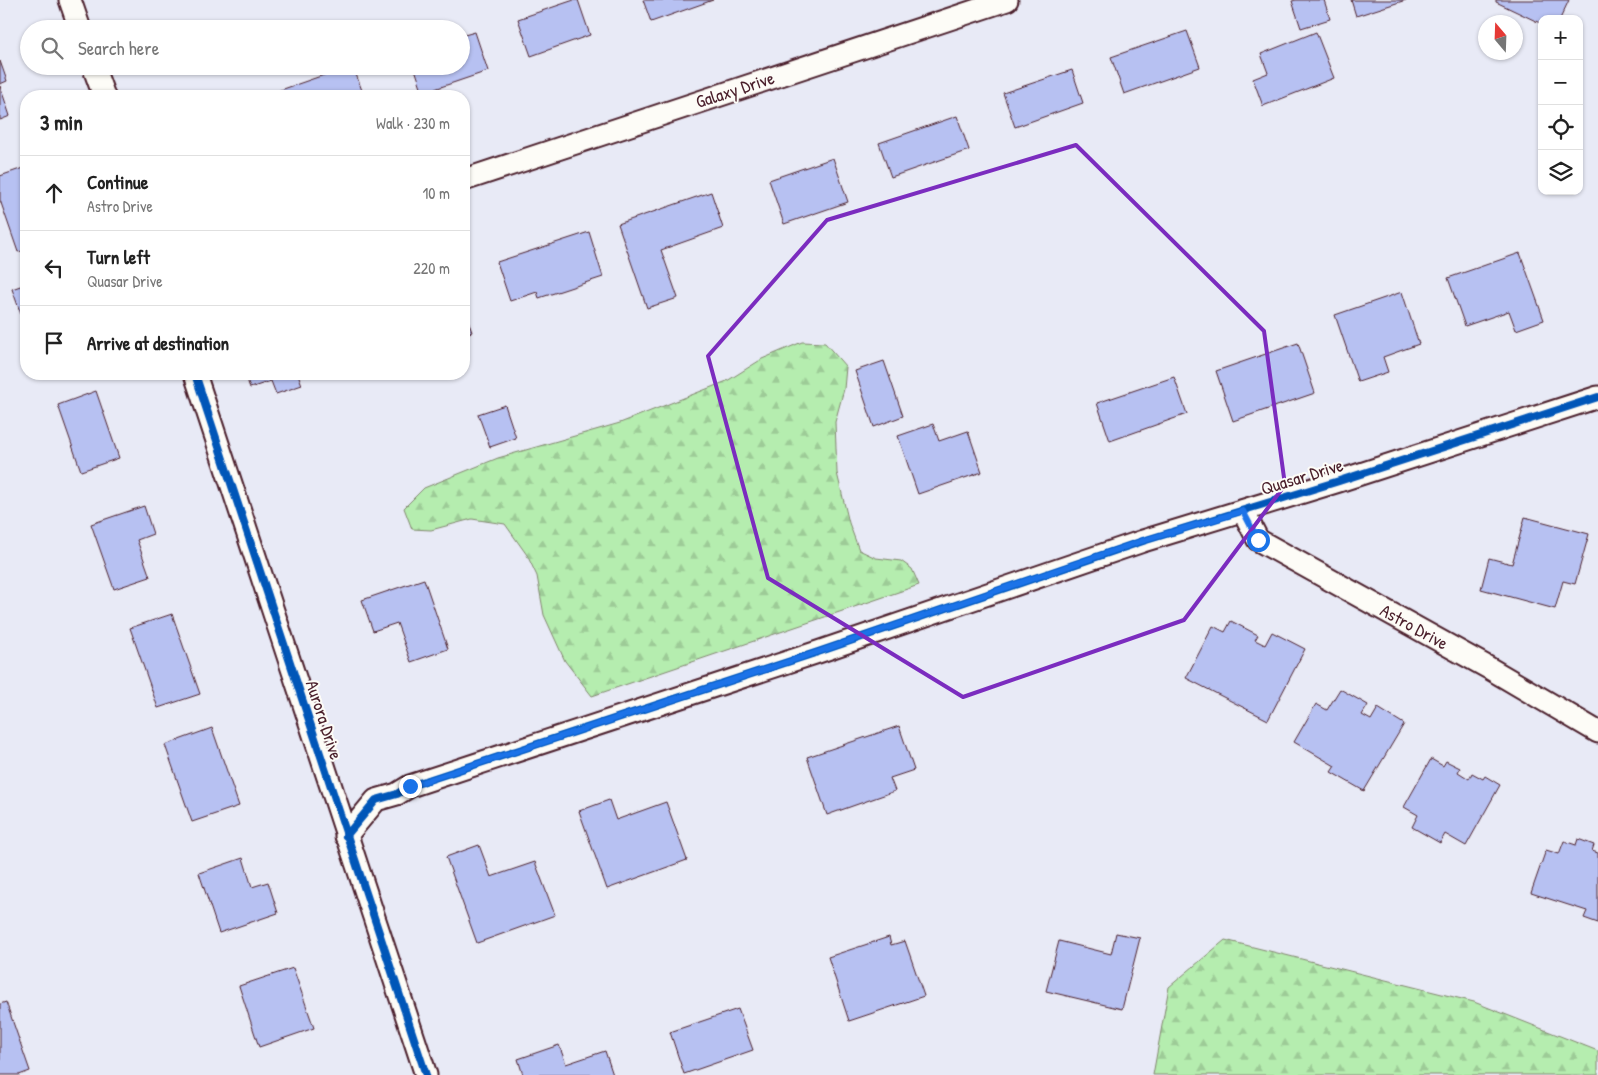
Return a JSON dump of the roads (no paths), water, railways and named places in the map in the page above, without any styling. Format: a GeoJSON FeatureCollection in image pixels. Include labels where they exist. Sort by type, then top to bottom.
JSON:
{"type":"FeatureCollection","features":[{"type":"Feature","properties":{"kind":"street"},"geometry":{"type":"LineString","coordinates":[[70,0],[77,20]]}},
{"type":"Feature","properties":{"kind":"street","name":"Galaxy Drive"},"geometry":{"type":"LineString","coordinates":[[470,178],[1007,0]]}},
{"type":"Feature","properties":{"kind":"street"},"geometry":{"type":"LineString","coordinates":[[96,75],[102,90]]}},
{"type":"Feature","properties":{"kind":"street","name":"Aurora Drive"},"geometry":{"type":"LineString","coordinates":[[197,380],[426,1075]]}},
{"type":"Feature","properties":{"kind":"street","name":"Quasar Drive"},"geometry":{"type":"LineString","coordinates":[[346,836],[376,800],[397,794],[410,786],[818,652],[1142,541],[1243,511],[1598,397]]}},
{"type":"Feature","properties":{"kind":"street","name":"Astro Drive"},"geometry":{"type":"LineString","coordinates":[[1243,511],[1258,540],[1489,668],[1598,732]]}}]}
